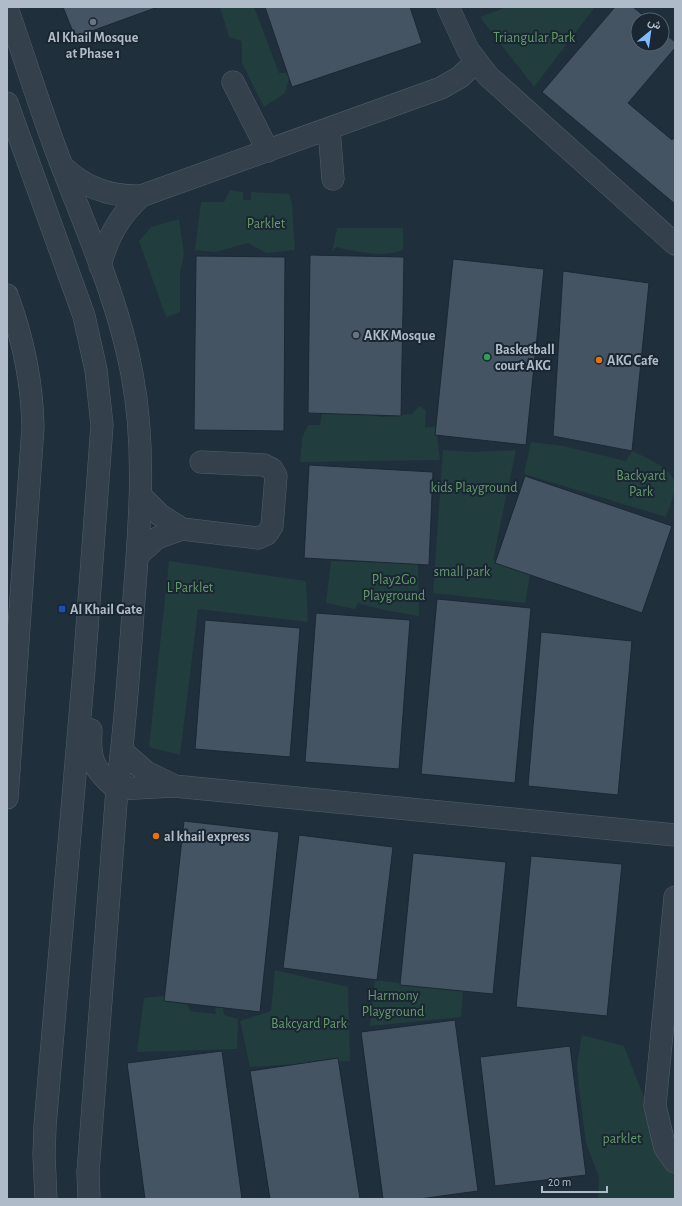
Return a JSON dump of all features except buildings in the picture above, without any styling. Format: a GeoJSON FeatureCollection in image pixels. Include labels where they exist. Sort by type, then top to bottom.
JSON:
{"type":"FeatureCollection","features":[{"type":"Feature","properties":{"kind":"street"},"geometry":{"type":"LineString","coordinates":[[448,7],[461,37],[476,62],[488,76],[675,244]]}},
{"type":"Feature","properties":{"kind":"street"},"geometry":{"type":"LineString","coordinates":[[7,8],[62,166],[116,308],[132,375],[141,444],[142,496],[138,555],[122,752],[117,789],[88,1164],[89,1199]]}},
{"type":"Feature","properties":{"kind":"street"},"geometry":{"type":"LineString","coordinates":[[62,166],[73,176],[98,190],[112,195],[141,196],[441,88],[460,77],[476,62]]}},
{"type":"Feature","properties":{"kind":"street"},"geometry":{"type":"LineString","coordinates":[[233,82],[268,151]]}},
{"type":"Feature","properties":{"kind":"street"},"geometry":{"type":"LineString","coordinates":[[7,103],[84,316],[91,343],[100,397],[101,453],[45,1126],[44,1154],[46,1199]]}},
{"type":"Feature","properties":{"kind":"street"},"geometry":{"type":"LineString","coordinates":[[329,129],[332,179]]}},
{"type":"Feature","properties":{"kind":"street"},"geometry":{"type":"LineString","coordinates":[[100,266],[104,250],[113,230],[128,208],[141,196]]}},
{"type":"Feature","properties":{"kind":"street"},"geometry":{"type":"LineString","coordinates":[[7,798],[33,426],[30,378],[21,337],[9,305]]}},
{"type":"Feature","properties":{"kind":"street"},"geometry":{"type":"LineString","coordinates":[[142,496],[160,515],[182,528],[258,538],[267,534],[272,526],[276,476],[272,469],[264,465],[201,462]]}},
{"type":"Feature","properties":{"kind":"street"},"geometry":{"type":"LineString","coordinates":[[138,555],[158,538],[182,528]]}},
{"type":"Feature","properties":{"kind":"street"},"geometry":{"type":"LineString","coordinates":[[84,669],[92,713],[91,757],[98,772],[117,789],[174,786],[675,836]]}},
{"type":"Feature","properties":{"kind":"street"},"geometry":{"type":"LineString","coordinates":[[122,752],[146,772],[174,786]]}},
{"type":"Feature","properties":{"kind":"street"},"geometry":{"type":"LineString","coordinates":[[675,897],[673,954],[655,1106],[665,1148],[675,1162]]}},
{"type":"Feature","properties":{"kind":"green space"},"geometry":{"type":"Polygon","coordinates":[[[220,7],[254,7],[279,73],[291,73],[285,93],[264,107],[242,63],[242,41],[229,37],[220,7]]]}},
{"type":"Feature","properties":{"kind":"green space","name":"Triangular Park"},"geometry":{"type":"Polygon","coordinates":[[[507,7],[595,7],[534,87],[480,17],[507,7]]]}},
{"type":"Feature","properties":{"kind":"green space","name":"Parklet"},"geometry":{"type":"Polygon","coordinates":[[[230,190],[243,192],[243,200],[251,200],[251,192],[289,194],[292,204],[295,250],[266,253],[248,243],[215,252],[195,250],[201,202],[224,202],[230,190]]]}},
{"type":"Feature","properties":{"kind":"green space"},"geometry":{"type":"Polygon","coordinates":[[[179,219],[184,254],[180,273],[180,312],[166,317],[139,241],[151,227],[179,219]]]}},
{"type":"Feature","properties":{"kind":"green space"},"geometry":{"type":"Polygon","coordinates":[[[337,228],[403,228],[403,250],[386,254],[378,254],[336,247],[332,252],[337,228]]]}},
{"type":"Feature","properties":{"kind":"green space"},"geometry":{"type":"Polygon","coordinates":[[[419,406],[426,410],[425,428],[436,426],[440,460],[300,462],[302,438],[308,425],[320,425],[322,413],[360,413],[382,417],[412,414],[419,406]]]}},
{"type":"Feature","properties":{"kind":"green space","name":"Backyard Park"},"geometry":{"type":"Polygon","coordinates":[[[531,442],[563,446],[626,461],[632,451],[652,461],[666,470],[674,481],[674,494],[666,517],[524,474],[531,442]]]}},
{"type":"Feature","properties":{"kind":"green space"},"geometry":{"type":"Polygon","coordinates":[[[443,450],[474,452],[516,450],[493,560],[530,575],[525,603],[433,593],[443,450]]]}},
{"type":"Feature","properties":{"kind":"green space","name":"L Parklet"},"geometry":{"type":"Polygon","coordinates":[[[169,561],[306,581],[308,622],[198,609],[180,755],[149,747],[169,561]]]}},
{"type":"Feature","properties":{"kind":"green space","name":"Play2Go Playground"},"geometry":{"type":"Polygon","coordinates":[[[331,561],[418,564],[419,616],[384,610],[358,603],[355,609],[326,603],[331,561]]]}},
{"type":"Feature","properties":{"kind":"green space","name":"Bakcyard Park"},"geometry":{"type":"Polygon","coordinates":[[[275,970],[348,987],[350,1061],[250,1067],[240,1021],[271,1011],[275,970]]]}},
{"type":"Feature","properties":{"kind":"green space","name":"Harmony Playground"},"geometry":{"type":"Polygon","coordinates":[[[375,980],[463,991],[461,1017],[370,1026],[375,980]]]}},
{"type":"Feature","properties":{"kind":"green space"},"geometry":{"type":"Polygon","coordinates":[[[170,995],[171,1001],[188,1005],[190,1011],[216,1014],[215,1007],[223,1008],[224,1015],[238,1019],[237,1049],[137,1052],[144,998],[170,995]]]}},
{"type":"Feature","properties":{"kind":"green space","name":"parklet"},"geometry":{"type":"Polygon","coordinates":[[[582,1035],[624,1046],[662,1144],[675,1164],[675,1199],[598,1199],[599,1177],[586,1143],[579,1090],[577,1064],[582,1035]]]}},
{"type":"Feature","properties":{"kind":"place","name":"Al Khail Mosque at Phase 1"},"geometry":{"type":"Point","coordinates":[93,22]}},
{"type":"Feature","properties":{"kind":"place","name":"AKK Mosque"},"geometry":{"type":"Point","coordinates":[356,335]}},
{"type":"Feature","properties":{"kind":"place","name":"Basketball court AKG"},"geometry":{"type":"Point","coordinates":[487,357]}},
{"type":"Feature","properties":{"kind":"place","name":"AKG Cafe"},"geometry":{"type":"Point","coordinates":[599,360]}},
{"type":"Feature","properties":{"kind":"place","name":"Al Khail Gate"},"geometry":{"type":"Point","coordinates":[62,609]}},
{"type":"Feature","properties":{"kind":"place","name":"al khail express"},"geometry":{"type":"Point","coordinates":[156,836]}},
{"type":"Feature","properties":{"kind":"park label","name":"kids Playground"},"geometry":{"type":"Point","coordinates":[474,487]}},
{"type":"Feature","properties":{"kind":"park label","name":"small park"},"geometry":{"type":"Point","coordinates":[462,571]}}]}
